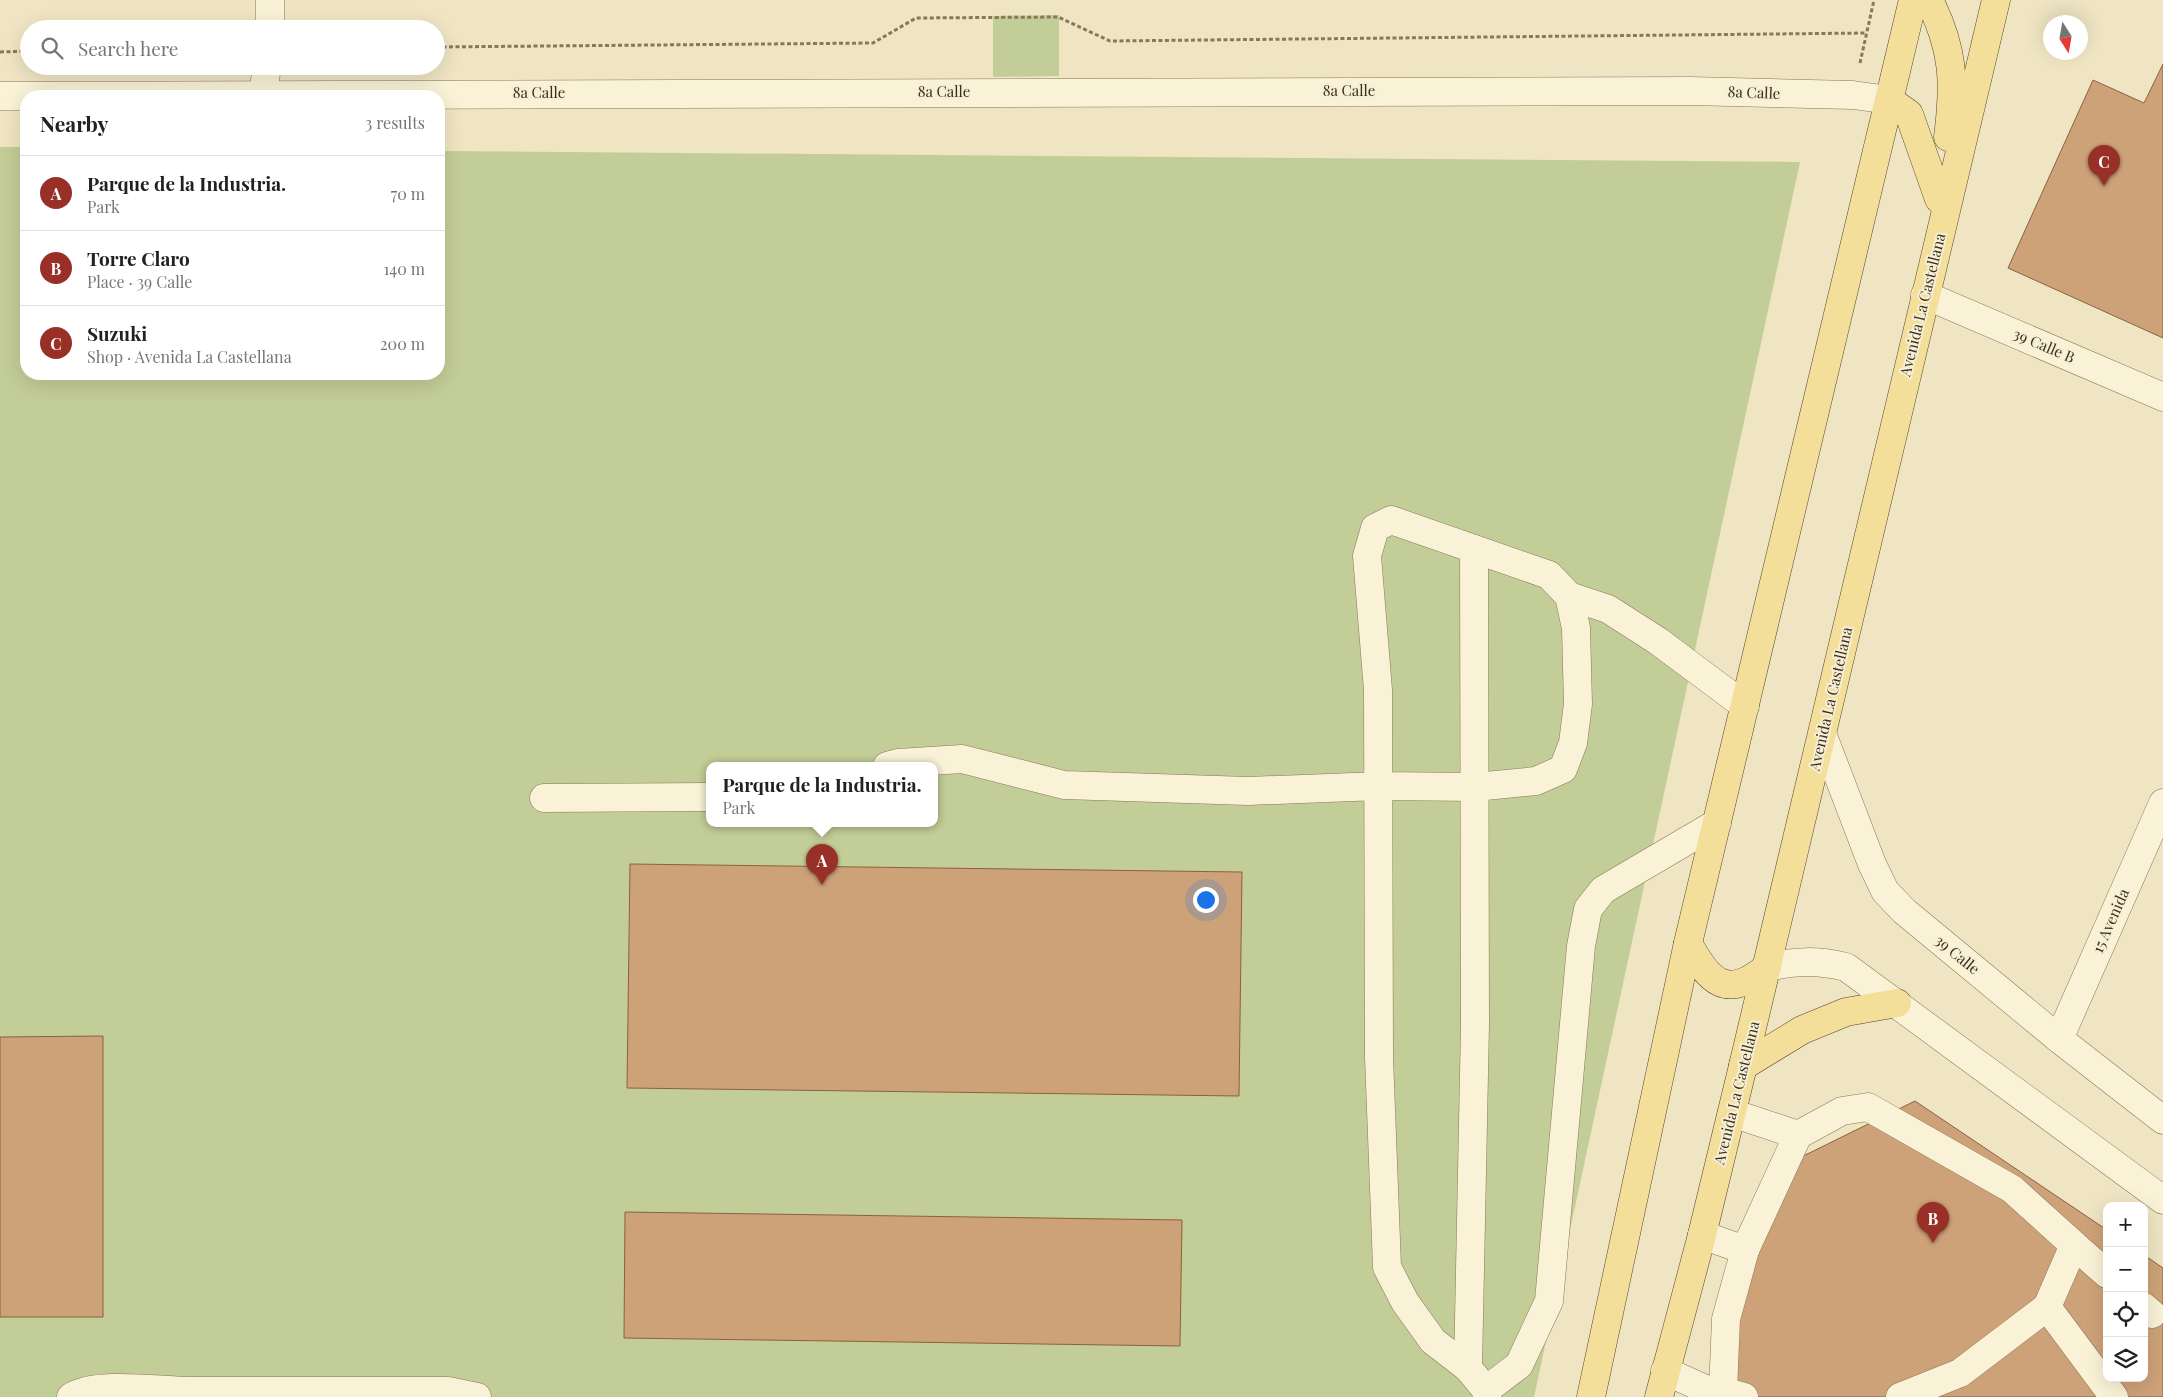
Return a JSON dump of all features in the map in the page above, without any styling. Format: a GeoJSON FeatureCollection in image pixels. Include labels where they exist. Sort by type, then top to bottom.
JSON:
{"type":"FeatureCollection","features":[{"type":"Feature","properties":{"kind":"main road"},"geometry":{"type":"LineString","coordinates":[[1590,1397],[1688,943],[1913,0]]}},
{"type":"Feature","properties":{"kind":"main road"},"geometry":{"type":"LineString","coordinates":[[1929,0],[1950,54],[1952,101],[1939,198],[1938,244]]}},
{"type":"Feature","properties":{"kind":"main road","name":"Avenida La Castellana"},"geometry":{"type":"LineString","coordinates":[[1662,1384],[1732,1113],[1996,0]]}},
{"type":"Feature","properties":{"kind":"main road"},"geometry":{"type":"LineString","coordinates":[[1888,100],[1909,114],[1939,198]]}},
{"type":"Feature","properties":{"kind":"main road"},"geometry":{"type":"LineString","coordinates":[[1688,943],[1702,968],[1714,980],[1729,984],[1750,981],[1767,967]]}},
{"type":"Feature","properties":{"kind":"main road"},"geometry":{"type":"LineString","coordinates":[[1743,1066],[1802,1030],[1846,1012],[1897,1004]]}},
{"type":"Feature","properties":{"kind":"street"},"geometry":{"type":"LineString","coordinates":[[270,0],[270,20]]}},
{"type":"Feature","properties":{"kind":"street"},"geometry":{"type":"LineString","coordinates":[[264,90],[266,75]]}},
{"type":"Feature","properties":{"kind":"street","name":"8a Calle"},"geometry":{"type":"LineString","coordinates":[[445,94],[1690,91],[1853,96],[1888,100]]}},
{"type":"Feature","properties":{"kind":"street","name":"8a Calle"},"geometry":{"type":"LineString","coordinates":[[0,96],[20,96]]}},
{"type":"Feature","properties":{"kind":"street","name":"39 Calle B"},"geometry":{"type":"LineString","coordinates":[[1925,295],[2163,397]]}},
{"type":"Feature","properties":{"kind":"street"},"geometry":{"type":"LineString","coordinates":[[1717,823],[1603,890],[1588,908],[1581,946],[1549,1301],[1519,1365],[1487,1393],[1468,1368],[1433,1341],[1405,1302],[1387,1267],[1378,1058],[1380,786],[1378,690],[1367,556],[1375,528],[1391,520],[1549,575],[1569,596],[1608,609],[1658,641],[1745,706]]}},
{"type":"Feature","properties":{"kind":"street"},"geometry":{"type":"LineString","coordinates":[[1468,1368],[1475,1025],[1474,549]]}},
{"type":"Feature","properties":{"kind":"street"},"geometry":{"type":"LineString","coordinates":[[911,762],[962,758],[1064,785],[1248,791],[1380,786],[1475,787],[1536,781],[1563,769],[1573,743],[1578,704],[1576,628],[1569,596]]}},
{"type":"Feature","properties":{"kind":"street","name":"39 Calle"},"geometry":{"type":"LineString","coordinates":[[1822,736],[1872,864],[1885,890],[1904,911],[2059,1039],[2163,1120]]}},
{"type":"Feature","properties":{"kind":"street"},"geometry":{"type":"LineString","coordinates":[[544,798],[706,797]]}},
{"type":"Feature","properties":{"kind":"street","name":"15 Avenida"},"geometry":{"type":"LineString","coordinates":[[2059,1039],[2163,803]]}},
{"type":"Feature","properties":{"kind":"street"},"geometry":{"type":"LineString","coordinates":[[1767,967],[1798,961],[1823,961],[1846,967],[2163,1200]]}},
{"type":"Feature","properties":{"kind":"street"},"geometry":{"type":"LineString","coordinates":[[1662,1384],[1734,1394],[1726,1319],[1745,1250],[1798,1136],[1842,1111],[1868,1106],[2012,1189],[2103,1270]]}},
{"type":"Feature","properties":{"kind":"street"},"geometry":{"type":"LineString","coordinates":[[1732,1113],[1798,1136]]}},
{"type":"Feature","properties":{"kind":"street"},"geometry":{"type":"LineString","coordinates":[[1702,1235],[1745,1250]]}},
{"type":"Feature","properties":{"kind":"street"},"geometry":{"type":"LineString","coordinates":[[1900,1397],[1960,1373],[2047,1307],[2074,1245]]}},
{"type":"Feature","properties":{"kind":"street"},"geometry":{"type":"LineString","coordinates":[[2047,1307],[2114,1397]]}},
{"type":"Feature","properties":{"kind":"street"},"geometry":{"type":"LineString","coordinates":[[77,1395],[120,1388],[187,1391],[448,1391],[477,1397]]}},
{"type":"Feature","properties":{"kind":"path"},"geometry":{"type":"LineString","coordinates":[[1853,96],[1874,0]]}},
{"type":"Feature","properties":{"kind":"path"},"geometry":{"type":"LineString","coordinates":[[445,47],[873,43],[916,18],[1058,17],[1110,41],[1867,33]]}},
{"type":"Feature","properties":{"kind":"path"},"geometry":{"type":"LineString","coordinates":[[0,52],[20,51]]}},
{"type":"Feature","properties":{"kind":"green space"},"geometry":{"type":"Polygon","coordinates":[[[1059,15],[1059,76],[993,77],[993,16],[1059,15]]]}},
{"type":"Feature","properties":{"kind":"green space"},"geometry":{"type":"Polygon","coordinates":[[[0,147],[20,147],[20,380],[445,380],[445,151],[1800,162],[1534,1397],[0,1397],[0,147]]]}},
{"type":"Feature","properties":{"kind":"building"},"geometry":{"type":"Polygon","coordinates":[[[2163,64],[2163,338],[2008,268],[2093,80],[2144,103],[2163,64]]]}},
{"type":"Feature","properties":{"kind":"building"},"geometry":{"type":"Polygon","coordinates":[[[630,864],[1242,872],[1239,1096],[627,1088],[630,864]]]}},
{"type":"Feature","properties":{"kind":"building"},"geometry":{"type":"Polygon","coordinates":[[[103,1036],[103,1317],[0,1317],[0,1037],[103,1036]]]}},
{"type":"Feature","properties":{"kind":"building"},"geometry":{"type":"Polygon","coordinates":[[[1915,1101],[2103,1227],[2103,1382],[2148,1382],[2148,1258],[2163,1268],[2163,1397],[1727,1397],[1745,1280],[1789,1163],[1915,1101]]]}},
{"type":"Feature","properties":{"kind":"building"},"geometry":{"type":"Polygon","coordinates":[[[625,1212],[1182,1220],[1180,1346],[624,1338],[625,1212]]]}},
{"type":"Feature","properties":{"kind":"place","name":"Suzuki"},"geometry":{"type":"Point","coordinates":[2104,186]}},
{"type":"Feature","properties":{"kind":"place","name":"Parque de la Industria."},"geometry":{"type":"Point","coordinates":[822,885]}},
{"type":"Feature","properties":{"kind":"place","name":"Torre Claro"},"geometry":{"type":"Point","coordinates":[1933,1243]}}]}
